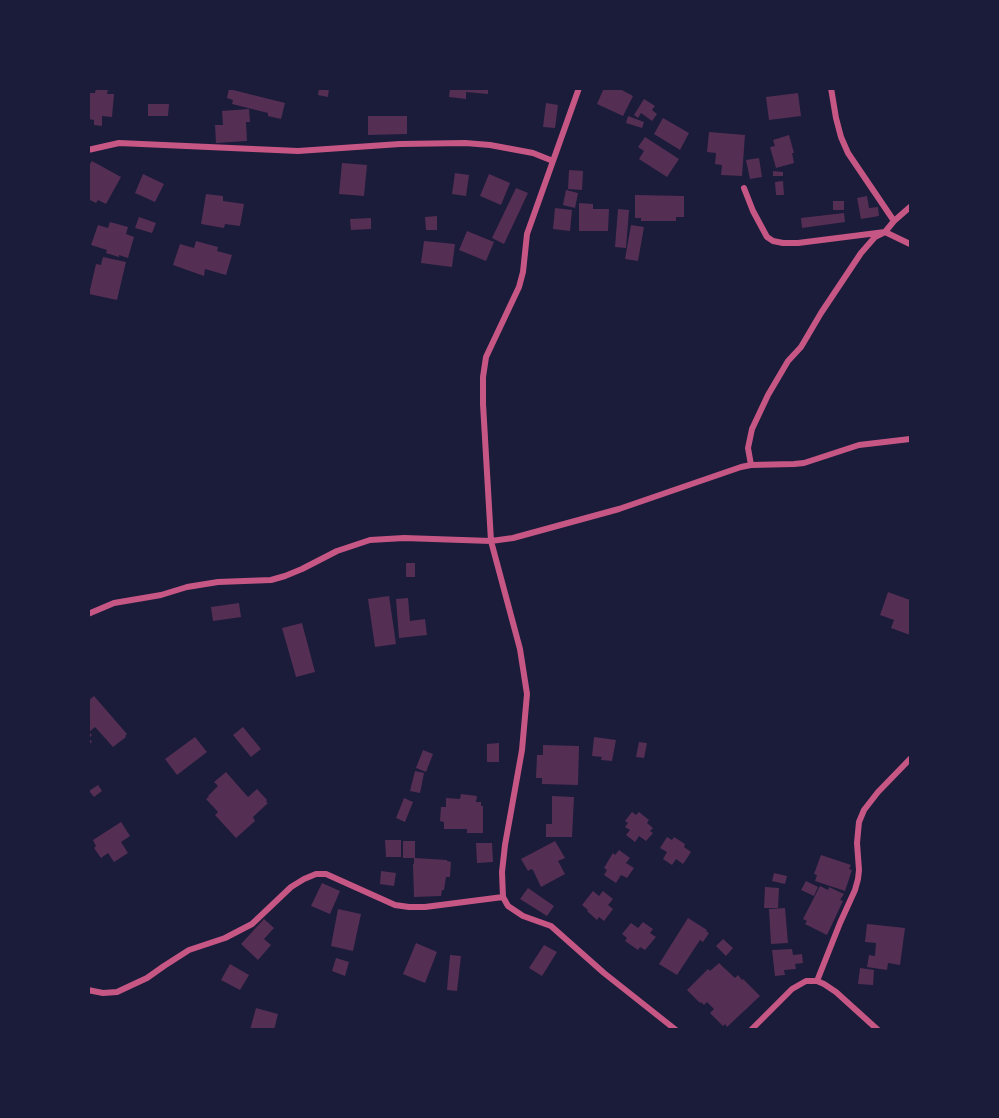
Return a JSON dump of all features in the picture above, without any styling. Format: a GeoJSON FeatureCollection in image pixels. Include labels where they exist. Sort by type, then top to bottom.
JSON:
{"type":"FeatureCollection","features":[{"type":"Feature","properties":{"kind":"street"},"geometry":{"type":"LineString","coordinates":[[579,88],[527,234],[523,272],[519,286],[486,357],[483,377],[491,542],[520,649],[527,694],[522,750],[505,845],[502,872],[503,897],[508,906],[523,916],[551,926],[604,973],[676,1029]]}},
{"type":"Feature","properties":{"kind":"street"},"geometry":{"type":"LineString","coordinates":[[831,88],[836,118],[848,153],[894,221]]}},
{"type":"Feature","properties":{"kind":"street"},"geometry":{"type":"LineString","coordinates":[[88,150],[119,143],[297,151],[400,144],[465,143],[533,153],[553,161]]}},
{"type":"Feature","properties":{"kind":"street"},"geometry":{"type":"LineString","coordinates":[[744,188],[767,237],[773,241],[798,243],[885,232],[910,244]]}},
{"type":"Feature","properties":{"kind":"street"},"geometry":{"type":"LineString","coordinates":[[751,465],[748,448],[752,429],[788,361],[801,347],[855,261],[875,237],[885,232],[910,207]]}},
{"type":"Feature","properties":{"kind":"street"},"geometry":{"type":"LineString","coordinates":[[88,614],[114,603],[161,595],[188,587],[285,576],[337,551],[370,540],[404,538],[491,542],[513,538],[619,508],[751,465],[804,463],[859,445],[910,439]]}},
{"type":"Feature","properties":{"kind":"street"},"geometry":{"type":"LineString","coordinates":[[817,981],[855,890],[859,870],[857,843],[859,822],[864,810],[910,759]]}},
{"type":"Feature","properties":{"kind":"street"},"geometry":{"type":"LineString","coordinates":[[88,990],[103,993],[117,992],[147,978],[189,950],[225,938],[252,924],[291,887],[316,874],[326,874],[395,905],[409,907],[503,897]]}},
{"type":"Feature","properties":{"kind":"street"},"geometry":{"type":"LineString","coordinates":[[751,1029],[792,989],[806,981],[817,981],[824,984],[878,1029]]}},
{"type":"Feature","properties":{"kind":"building"},"geometry":{"type":"Polygon","coordinates":[[[96,88],[108,89],[107,94],[114,94],[112,117],[102,116],[102,126],[94,125],[94,120],[88,119],[88,93],[95,93],[96,88]]]}},
{"type":"Feature","properties":{"kind":"building"},"geometry":{"type":"Polygon","coordinates":[[[319,88],[329,88],[328,97],[318,95],[319,88]]]}},
{"type":"Feature","properties":{"kind":"building"},"geometry":{"type":"Polygon","coordinates":[[[450,88],[488,88],[488,94],[466,92],[466,99],[449,97],[450,88]]]}},
{"type":"Feature","properties":{"kind":"building"},"geometry":{"type":"Polygon","coordinates":[[[604,88],[618,88],[633,96],[623,116],[597,104],[604,88]]]}},
{"type":"Feature","properties":{"kind":"building"},"geometry":{"type":"Polygon","coordinates":[[[229,89],[285,103],[281,119],[268,116],[268,113],[232,104],[233,100],[227,98],[229,89]]]}},
{"type":"Feature","properties":{"kind":"building"},"geometry":{"type":"Polygon","coordinates":[[[798,93],[801,116],[769,120],[766,97],[798,93]]]}},
{"type":"Feature","properties":{"kind":"building"},"geometry":{"type":"Polygon","coordinates":[[[644,99],[655,106],[652,110],[657,114],[652,121],[641,113],[638,118],[634,115],[644,99]]]}},
{"type":"Feature","properties":{"kind":"building"},"geometry":{"type":"Polygon","coordinates":[[[546,103],[558,105],[555,128],[543,127],[546,103]]]}},
{"type":"Feature","properties":{"kind":"building"},"geometry":{"type":"Polygon","coordinates":[[[148,104],[169,104],[168,116],[148,116],[148,104]]]}},
{"type":"Feature","properties":{"kind":"building"},"geometry":{"type":"Polygon","coordinates":[[[249,109],[250,122],[246,122],[247,141],[216,143],[215,125],[223,125],[222,111],[249,109]]]}},
{"type":"Feature","properties":{"kind":"building"},"geometry":{"type":"Polygon","coordinates":[[[368,116],[407,116],[407,134],[368,135],[368,116]]]}},
{"type":"Feature","properties":{"kind":"building"},"geometry":{"type":"Polygon","coordinates":[[[628,116],[644,122],[642,128],[626,123],[628,116]]]}},
{"type":"Feature","properties":{"kind":"building"},"geometry":{"type":"Polygon","coordinates":[[[663,118],[689,133],[680,150],[654,134],[663,118]]]}},
{"type":"Feature","properties":{"kind":"building"},"geometry":{"type":"Polygon","coordinates":[[[709,132],[745,135],[742,176],[721,175],[722,165],[715,164],[716,153],[707,152],[709,132]]]}},
{"type":"Feature","properties":{"kind":"building"},"geometry":{"type":"Polygon","coordinates":[[[789,135],[794,163],[776,168],[770,147],[775,146],[773,140],[789,135]]]}},
{"type":"Feature","properties":{"kind":"building"},"geometry":{"type":"Polygon","coordinates":[[[645,137],[679,159],[667,177],[639,159],[644,151],[638,147],[645,137]]]}},
{"type":"Feature","properties":{"kind":"building"},"geometry":{"type":"Polygon","coordinates":[[[759,158],[762,177],[750,179],[746,160],[759,158]]]}},
{"type":"Feature","properties":{"kind":"building"},"geometry":{"type":"Polygon","coordinates":[[[92,161],[121,177],[106,204],[88,199],[88,167],[92,161]]]}},
{"type":"Feature","properties":{"kind":"building"},"geometry":{"type":"Polygon","coordinates":[[[342,163],[367,165],[364,196],[339,194],[342,163]]]}},
{"type":"Feature","properties":{"kind":"building"},"geometry":{"type":"Polygon","coordinates":[[[569,170],[583,171],[582,190],[568,189],[569,170]]]}},
{"type":"Feature","properties":{"kind":"building"},"geometry":{"type":"Polygon","coordinates":[[[773,171],[783,172],[783,176],[773,176],[773,171]]]}},
{"type":"Feature","properties":{"kind":"building"},"geometry":{"type":"Polygon","coordinates":[[[455,173],[469,175],[466,196],[452,194],[455,173]]]}},
{"type":"Feature","properties":{"kind":"building"},"geometry":{"type":"Polygon","coordinates":[[[143,174],[164,184],[155,202],[135,193],[143,174]]]}},
{"type":"Feature","properties":{"kind":"building"},"geometry":{"type":"Polygon","coordinates":[[[489,174],[510,183],[501,205],[480,196],[489,174]]]}},
{"type":"Feature","properties":{"kind":"building"},"geometry":{"type":"Polygon","coordinates":[[[783,181],[784,195],[776,195],[775,182],[783,181]]]}},
{"type":"Feature","properties":{"kind":"building"},"geometry":{"type":"Polygon","coordinates":[[[516,188],[528,193],[504,244],[492,238],[516,188]]]}},
{"type":"Feature","properties":{"kind":"building"},"geometry":{"type":"Polygon","coordinates":[[[566,190],[578,193],[575,208],[563,205],[566,190]]]}},
{"type":"Feature","properties":{"kind":"building"},"geometry":{"type":"Polygon","coordinates":[[[206,194],[223,196],[223,201],[244,204],[240,226],[225,224],[224,228],[201,224],[206,194]]]}},
{"type":"Feature","properties":{"kind":"building"},"geometry":{"type":"Polygon","coordinates":[[[635,195],[684,196],[684,217],[676,217],[676,221],[641,221],[641,218],[635,218],[635,195]]]}},
{"type":"Feature","properties":{"kind":"building"},"geometry":{"type":"Polygon","coordinates":[[[867,196],[869,208],[878,207],[879,216],[861,219],[857,198],[867,196]]]}},
{"type":"Feature","properties":{"kind":"building"},"geometry":{"type":"Polygon","coordinates":[[[833,201],[844,201],[844,210],[833,210],[833,201]]]}},
{"type":"Feature","properties":{"kind":"building"},"geometry":{"type":"Polygon","coordinates":[[[579,203],[593,204],[593,209],[609,209],[608,231],[579,231],[579,203]]]}},
{"type":"Feature","properties":{"kind":"building"},"geometry":{"type":"Polygon","coordinates":[[[555,208],[572,210],[570,231],[553,229],[555,208]]]}},
{"type":"Feature","properties":{"kind":"building"},"geometry":{"type":"Polygon","coordinates":[[[618,209],[629,210],[626,248],[615,247],[618,209]]]}},
{"type":"Feature","properties":{"kind":"building"},"geometry":{"type":"Polygon","coordinates":[[[844,213],[845,222],[802,228],[801,218],[844,213]]]}},
{"type":"Feature","properties":{"kind":"building"},"geometry":{"type":"Polygon","coordinates":[[[437,216],[437,230],[426,230],[425,217],[437,216]]]}},
{"type":"Feature","properties":{"kind":"building"},"geometry":{"type":"Polygon","coordinates":[[[139,217],[156,223],[152,233],[135,228],[139,217]]]}},
{"type":"Feature","properties":{"kind":"building"},"geometry":{"type":"Polygon","coordinates":[[[371,218],[371,229],[351,230],[350,219],[371,218]]]}},
{"type":"Feature","properties":{"kind":"building"},"geometry":{"type":"Polygon","coordinates":[[[110,222],[128,227],[126,234],[134,237],[128,258],[106,253],[107,250],[91,245],[98,225],[108,228],[110,222]]]}},
{"type":"Feature","properties":{"kind":"building"},"geometry":{"type":"Polygon","coordinates":[[[631,225],[644,227],[638,261],[625,259],[631,225]]]}},
{"type":"Feature","properties":{"kind":"building"},"geometry":{"type":"Polygon","coordinates":[[[467,231],[494,242],[486,261],[459,250],[467,231]]]}},
{"type":"Feature","properties":{"kind":"building"},"geometry":{"type":"Polygon","coordinates":[[[196,241],[218,247],[217,251],[232,255],[226,275],[205,269],[204,276],[173,265],[180,244],[194,248],[196,241]]]}},
{"type":"Feature","properties":{"kind":"building"},"geometry":{"type":"Polygon","coordinates":[[[424,241],[455,244],[452,267],[421,263],[424,241]]]}},
{"type":"Feature","properties":{"kind":"building"},"geometry":{"type":"Polygon","coordinates":[[[103,257],[126,262],[117,300],[89,294],[96,264],[101,265],[103,257]]]}},
{"type":"Feature","properties":{"kind":"building"},"geometry":{"type":"Polygon","coordinates":[[[406,563],[415,563],[415,577],[406,577],[406,563]]]}},
{"type":"Feature","properties":{"kind":"building"},"geometry":{"type":"Polygon","coordinates":[[[888,592],[910,600],[910,635],[891,628],[894,620],[880,615],[888,592]]]}},
{"type":"Feature","properties":{"kind":"building"},"geometry":{"type":"Polygon","coordinates":[[[389,596],[396,644],[375,647],[368,599],[389,596]]]}},
{"type":"Feature","properties":{"kind":"building"},"geometry":{"type":"Polygon","coordinates":[[[408,598],[410,621],[425,619],[427,635],[399,638],[396,599],[408,598]]]}},
{"type":"Feature","properties":{"kind":"building"},"geometry":{"type":"Polygon","coordinates":[[[239,603],[241,617],[213,621],[211,607],[239,603]]]}},
{"type":"Feature","properties":{"kind":"building"},"geometry":{"type":"Polygon","coordinates":[[[302,623],[315,672],[296,677],[282,628],[302,623]]]}},
{"type":"Feature","properties":{"kind":"building"},"geometry":{"type":"Polygon","coordinates":[[[94,696],[127,734],[113,747],[95,727],[89,732],[92,735],[89,738],[92,742],[88,745],[88,701],[94,696]]]}},
{"type":"Feature","properties":{"kind":"building"},"geometry":{"type":"Polygon","coordinates":[[[243,727],[261,749],[251,757],[233,735],[243,727]]]}},
{"type":"Feature","properties":{"kind":"building"},"geometry":{"type":"Polygon","coordinates":[[[195,737],[207,752],[177,775],[165,759],[195,737]]]}},
{"type":"Feature","properties":{"kind":"building"},"geometry":{"type":"Polygon","coordinates":[[[594,737],[616,740],[612,761],[592,756],[594,737]]]}},
{"type":"Feature","properties":{"kind":"building"},"geometry":{"type":"Polygon","coordinates":[[[639,742],[647,743],[644,758],[636,757],[639,742]]]}},
{"type":"Feature","properties":{"kind":"building"},"geometry":{"type":"Polygon","coordinates":[[[499,743],[499,762],[487,762],[487,744],[499,743]]]}},
{"type":"Feature","properties":{"kind":"building"},"geometry":{"type":"Polygon","coordinates":[[[543,745],[579,746],[578,785],[542,784],[542,778],[536,778],[537,755],[543,755],[543,745]]]}},
{"type":"Feature","properties":{"kind":"building"},"geometry":{"type":"Polygon","coordinates":[[[423,750],[433,754],[426,772],[416,768],[423,750]]]}},
{"type":"Feature","properties":{"kind":"building"},"geometry":{"type":"Polygon","coordinates":[[[415,771],[424,773],[420,793],[410,791],[415,771]]]}},
{"type":"Feature","properties":{"kind":"building"},"geometry":{"type":"Polygon","coordinates":[[[226,772],[248,797],[257,789],[268,803],[253,817],[255,821],[236,838],[215,815],[218,812],[206,799],[218,786],[214,782],[226,772]]]}},
{"type":"Feature","properties":{"kind":"building"},"geometry":{"type":"Polygon","coordinates":[[[98,785],[102,791],[94,797],[89,791],[98,785]]]}},
{"type":"Feature","properties":{"kind":"building"},"geometry":{"type":"Polygon","coordinates":[[[461,794],[477,796],[476,802],[481,802],[483,833],[467,833],[467,829],[444,829],[444,822],[440,821],[441,807],[446,807],[446,798],[460,799],[461,794]]]}},
{"type":"Feature","properties":{"kind":"building"},"geometry":{"type":"Polygon","coordinates":[[[552,796],[574,797],[572,837],[546,837],[546,824],[552,824],[552,796]]]}},
{"type":"Feature","properties":{"kind":"building"},"geometry":{"type":"Polygon","coordinates":[[[404,798],[413,802],[405,822],[396,818],[404,798]]]}},
{"type":"Feature","properties":{"kind":"building"},"geometry":{"type":"Polygon","coordinates":[[[632,812],[636,815],[639,812],[649,820],[647,823],[653,828],[650,831],[653,833],[646,841],[639,836],[635,842],[626,835],[630,830],[625,827],[628,823],[625,821],[632,812]]]}},
{"type":"Feature","properties":{"kind":"building"},"geometry":{"type":"Polygon","coordinates":[[[121,822],[130,836],[121,842],[128,853],[114,862],[108,853],[101,858],[94,848],[96,846],[93,840],[121,822]]]}},
{"type":"Feature","properties":{"kind":"building"},"geometry":{"type":"Polygon","coordinates":[[[667,837],[672,840],[674,837],[685,844],[684,847],[691,852],[683,864],[676,859],[672,865],[663,859],[667,852],[660,848],[667,837]]]}},
{"type":"Feature","properties":{"kind":"building"},"geometry":{"type":"Polygon","coordinates":[[[385,840],[401,840],[401,857],[386,857],[385,840]]]}},
{"type":"Feature","properties":{"kind":"building"},"geometry":{"type":"Polygon","coordinates":[[[403,841],[415,841],[415,858],[451,862],[450,877],[446,877],[441,896],[414,897],[414,858],[403,858],[403,841]]]}},
{"type":"Feature","properties":{"kind":"building"},"geometry":{"type":"Polygon","coordinates":[[[555,841],[565,858],[558,861],[565,874],[541,887],[533,870],[528,871],[521,859],[555,841]]]}},
{"type":"Feature","properties":{"kind":"building"},"geometry":{"type":"Polygon","coordinates":[[[476,843],[492,843],[493,862],[477,863],[476,843]]]}},
{"type":"Feature","properties":{"kind":"building"},"geometry":{"type":"Polygon","coordinates":[[[619,850],[630,858],[626,863],[634,868],[627,878],[621,875],[616,883],[604,875],[607,870],[604,868],[613,853],[615,855],[619,850]]]}},
{"type":"Feature","properties":{"kind":"building"},"geometry":{"type":"Polygon","coordinates":[[[821,855],[851,865],[849,869],[852,870],[845,891],[815,881],[817,875],[814,874],[821,855]]]}},
{"type":"Feature","properties":{"kind":"building"},"geometry":{"type":"Polygon","coordinates":[[[381,871],[396,873],[394,886],[380,884],[381,871]]]}},
{"type":"Feature","properties":{"kind":"building"},"geometry":{"type":"Polygon","coordinates":[[[774,873],[787,876],[785,884],[772,881],[774,873]]]}},
{"type":"Feature","properties":{"kind":"building"},"geometry":{"type":"Polygon","coordinates":[[[806,881],[818,887],[814,896],[801,890],[806,881]]]}},
{"type":"Feature","properties":{"kind":"building"},"geometry":{"type":"Polygon","coordinates":[[[322,883],[340,891],[330,914],[311,906],[322,883]]]}},
{"type":"Feature","properties":{"kind":"building"},"geometry":{"type":"Polygon","coordinates":[[[820,886],[828,890],[829,887],[844,894],[827,935],[805,924],[807,921],[803,919],[820,886]]]}},
{"type":"Feature","properties":{"kind":"building"},"geometry":{"type":"Polygon","coordinates":[[[765,887],[779,888],[778,908],[764,908],[765,887]]]}},
{"type":"Feature","properties":{"kind":"building"},"geometry":{"type":"Polygon","coordinates":[[[528,888],[554,906],[547,916],[520,899],[528,888]]]}},
{"type":"Feature","properties":{"kind":"building"},"geometry":{"type":"Polygon","coordinates":[[[593,891],[599,896],[603,891],[613,899],[608,905],[613,909],[604,921],[599,917],[597,920],[582,905],[593,891]]]}},
{"type":"Feature","properties":{"kind":"building"},"geometry":{"type":"Polygon","coordinates":[[[785,908],[788,943],[771,944],[769,909],[785,908]]]}},
{"type":"Feature","properties":{"kind":"building"},"geometry":{"type":"Polygon","coordinates":[[[338,909],[361,914],[353,951],[331,946],[338,909]]]}},
{"type":"Feature","properties":{"kind":"building"},"geometry":{"type":"Polygon","coordinates":[[[688,918],[709,933],[703,942],[700,940],[677,975],[659,964],[688,918]]]}},
{"type":"Feature","properties":{"kind":"building"},"geometry":{"type":"Polygon","coordinates":[[[264,919],[274,928],[264,939],[271,945],[258,960],[241,944],[264,919]]]}},
{"type":"Feature","properties":{"kind":"building"},"geometry":{"type":"Polygon","coordinates":[[[643,922],[653,929],[650,933],[656,937],[645,950],[640,947],[638,950],[625,941],[627,938],[622,934],[631,923],[638,928],[643,922]]]}},
{"type":"Feature","properties":{"kind":"building"},"geometry":{"type":"Polygon","coordinates":[[[867,924],[905,928],[900,965],[888,963],[887,970],[867,967],[869,955],[875,956],[876,943],[865,942],[867,924]]]}},
{"type":"Feature","properties":{"kind":"building"},"geometry":{"type":"Polygon","coordinates":[[[723,939],[733,948],[726,956],[716,946],[723,939]]]}},
{"type":"Feature","properties":{"kind":"building"},"geometry":{"type":"Polygon","coordinates":[[[416,943],[437,952],[425,983],[403,974],[416,943]]]}},
{"type":"Feature","properties":{"kind":"building"},"geometry":{"type":"Polygon","coordinates":[[[544,945],[557,952],[542,976],[529,968],[544,945]]]}},
{"type":"Feature","properties":{"kind":"building"},"geometry":{"type":"Polygon","coordinates":[[[792,949],[793,955],[802,954],[803,963],[795,964],[796,969],[784,970],[785,975],[775,976],[772,950],[792,949]]]}},
{"type":"Feature","properties":{"kind":"building"},"geometry":{"type":"Polygon","coordinates":[[[450,955],[461,956],[457,991],[447,990],[450,955]]]}},
{"type":"Feature","properties":{"kind":"building"},"geometry":{"type":"Polygon","coordinates":[[[336,958],[349,962],[345,976],[332,971],[336,958]]]}},
{"type":"Feature","properties":{"kind":"building"},"geometry":{"type":"Polygon","coordinates":[[[719,963],[735,978],[738,975],[743,979],[760,996],[727,1027],[710,1013],[714,1009],[707,1002],[704,1005],[700,1003],[687,990],[708,969],[710,971],[719,963]]]}},
{"type":"Feature","properties":{"kind":"building"},"geometry":{"type":"Polygon","coordinates":[[[230,964],[249,975],[240,990],[221,980],[230,964]]]}},
{"type":"Feature","properties":{"kind":"building"},"geometry":{"type":"Polygon","coordinates":[[[860,968],[874,970],[873,985],[858,984],[860,968]]]}},
{"type":"Feature","properties":{"kind":"building"},"geometry":{"type":"Polygon","coordinates":[[[256,1008],[278,1014],[274,1030],[250,1030],[256,1008]]]}}]}
